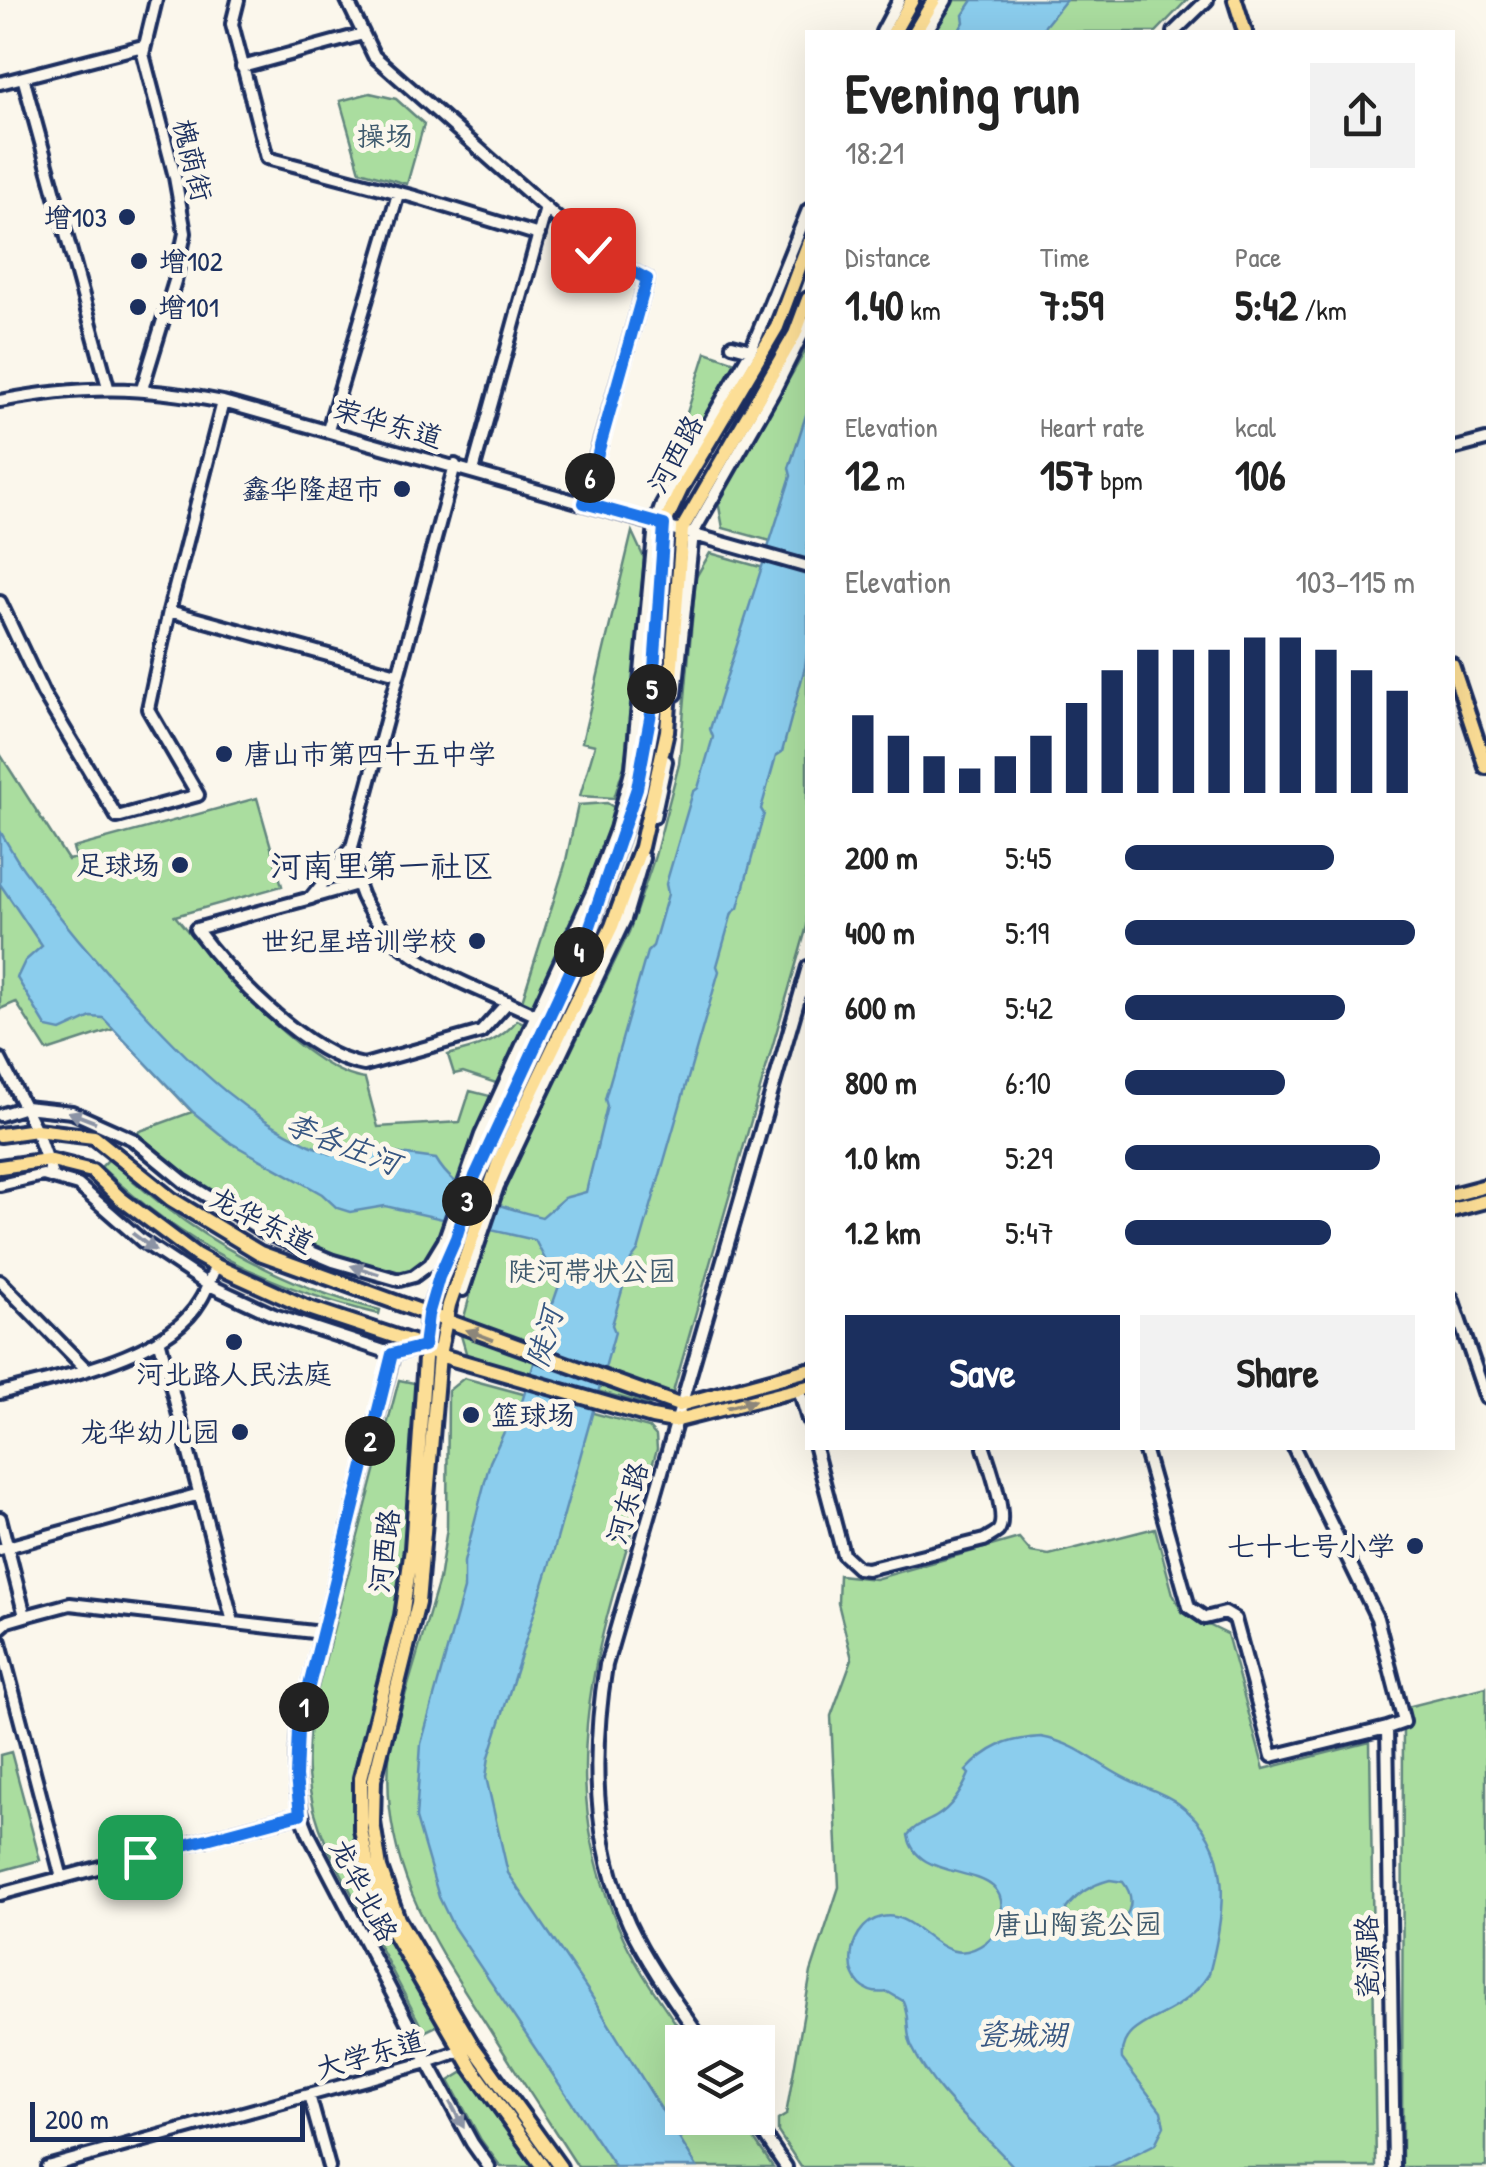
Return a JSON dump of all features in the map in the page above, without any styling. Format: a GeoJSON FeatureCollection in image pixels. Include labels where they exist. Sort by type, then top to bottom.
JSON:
{"type":"FeatureCollection","features":[{"type":"Feature","properties":{"kind":"main road"},"geometry":{"type":"LineString","coordinates":[[895,30],[912,0]]}},
{"type":"Feature","properties":{"kind":"main road"},"geometry":{"type":"LineString","coordinates":[[915,30],[934,0]]}},
{"type":"Feature","properties":{"kind":"main road"},"geometry":{"type":"LineString","coordinates":[[1234,0],[1244,30]]}},
{"type":"Feature","properties":{"kind":"main road","name":"河西路"},"geometry":{"type":"LineString","coordinates":[[543,2167],[384,1918],[361,1829],[361,1778],[402,1616],[412,1549],[428,1315],[470,1177],[587,935],[637,788],[651,713],[660,524],[777,327],[805,252]]}},
{"type":"Feature","properties":{"kind":"main road","name":"河西路"},"geometry":{"type":"LineString","coordinates":[[560,2167],[466,2048],[387,1895],[374,1822],[374,1780],[418,1603],[439,1355],[446,1322],[500,1158],[612,926],[641,846],[668,731],[688,531],[795,334],[805,307]]}},
{"type":"Feature","properties":{"kind":"main road"},"geometry":{"type":"LineString","coordinates":[[777,327],[795,334]]}},
{"type":"Feature","properties":{"kind":"main road"},"geometry":{"type":"LineString","coordinates":[[1455,674],[1486,767]]}},
{"type":"Feature","properties":{"kind":"main road","name":"龙华东道"},"geometry":{"type":"LineString","coordinates":[[0,1135],[36,1130],[94,1137],[170,1199],[260,1253],[679,1405]]}},
{"type":"Feature","properties":{"kind":"main road"},"geometry":{"type":"LineString","coordinates":[[0,1168],[29,1160],[48,1160],[92,1171],[120,1198],[216,1266],[306,1307],[509,1377],[674,1420],[803,1388]]}},
{"type":"Feature","properties":{"kind":"main road"},"geometry":{"type":"LineString","coordinates":[[1455,1194],[1486,1186]]}},
{"type":"Feature","properties":{"kind":"main road"},"geometry":{"type":"LineString","coordinates":[[1455,1209],[1486,1202]]}},
{"type":"Feature","properties":{"kind":"main road"},"geometry":{"type":"LineString","coordinates":[[679,1405],[805,1371]]}},
{"type":"Feature","properties":{"kind":"street","name":"槐荫街"},"geometry":{"type":"LineString","coordinates":[[142,389],[176,277],[185,224],[143,46],[156,0]]}},
{"type":"Feature","properties":{"kind":"street"},"geometry":{"type":"LineString","coordinates":[[238,0],[232,24],[267,158],[539,235]]}},
{"type":"Feature","properties":{"kind":"street"},"geometry":{"type":"LineString","coordinates":[[348,0],[374,56],[593,250],[647,279],[584,503]]}},
{"type":"Feature","properties":{"kind":"street"},"geometry":{"type":"LineString","coordinates":[[883,30],[900,0]]}},
{"type":"Feature","properties":{"kind":"street"},"geometry":{"type":"LineString","coordinates":[[927,30],[946,0]]}},
{"type":"Feature","properties":{"kind":"street"},"geometry":{"type":"LineString","coordinates":[[1176,30],[1206,0]]}},
{"type":"Feature","properties":{"kind":"street"},"geometry":{"type":"LineString","coordinates":[[242,67],[362,34]]}},
{"type":"Feature","properties":{"kind":"street"},"geometry":{"type":"LineString","coordinates":[[0,83],[143,46]]}},
{"type":"Feature","properties":{"kind":"street"},"geometry":{"type":"LineString","coordinates":[[24,77],[108,388]]}},
{"type":"Feature","properties":{"kind":"street"},"geometry":{"type":"LineString","coordinates":[[328,430],[398,194]]}},
{"type":"Feature","properties":{"kind":"street"},"geometry":{"type":"LineString","coordinates":[[473,471],[546,208]]}},
{"type":"Feature","properties":{"kind":"street"},"geometry":{"type":"LineString","coordinates":[[470,1177],[481,1135],[593,890],[616,829],[632,768],[662,504],[751,350],[805,217]]}},
{"type":"Feature","properties":{"kind":"street"},"geometry":{"type":"LineString","coordinates":[[688,531],[774,391],[805,328]]}},
{"type":"Feature","properties":{"kind":"street"},"geometry":{"type":"LineString","coordinates":[[732,345],[751,350]]}},
{"type":"Feature","properties":{"kind":"street","name":"荣华东道"},"geometry":{"type":"LineString","coordinates":[[0,401],[79,388],[108,388],[142,389],[223,402],[805,565]]}},
{"type":"Feature","properties":{"kind":"street"},"geometry":{"type":"LineString","coordinates":[[0,602],[50,706],[117,817],[198,795],[148,710],[169,611],[223,402]]}},
{"type":"Feature","properties":{"kind":"street"},"geometry":{"type":"LineString","coordinates":[[1455,448],[1486,440]]}},
{"type":"Feature","properties":{"kind":"street"},"geometry":{"type":"LineString","coordinates":[[455,465],[352,847],[357,884],[366,904],[417,960],[537,1016]]}},
{"type":"Feature","properties":{"kind":"street"},"geometry":{"type":"LineString","coordinates":[[169,611],[397,674]]}},
{"type":"Feature","properties":{"kind":"street"},"geometry":{"type":"LineString","coordinates":[[311,898],[352,847]]}},
{"type":"Feature","properties":{"kind":"street"},"geometry":{"type":"LineString","coordinates":[[357,884],[196,929],[224,966],[264,1002],[312,1042],[348,1062],[364,1065],[481,1032],[508,1002]]}},
{"type":"Feature","properties":{"kind":"street","name":"河东路"},"geometry":{"type":"LineString","coordinates":[[692,2025],[643,1950],[618,1898],[604,1842],[596,1739],[606,1666],[805,976]]}},
{"type":"Feature","properties":{"kind":"street"},"geometry":{"type":"LineString","coordinates":[[0,1059],[26,1107],[53,1178]]}},
{"type":"Feature","properties":{"kind":"street"},"geometry":{"type":"LineString","coordinates":[[0,1115],[26,1107],[72,1112],[132,1139],[214,1203],[266,1233],[333,1261],[399,1280],[414,1276],[430,1264],[450,1240]]}},
{"type":"Feature","properties":{"kind":"street"},"geometry":{"type":"LineString","coordinates":[[0,1185],[43,1175],[78,1184],[142,1241],[207,1284],[274,1315],[392,1354],[424,1346]]}},
{"type":"Feature","properties":{"kind":"street"},"geometry":{"type":"LineString","coordinates":[[464,1290],[475,1241]]}},
{"type":"Feature","properties":{"kind":"street"},"geometry":{"type":"LineString","coordinates":[[0,1393],[87,1370],[159,1339],[179,1325],[200,1302],[216,1266]]}},
{"type":"Feature","properties":{"kind":"street"},"geometry":{"type":"LineString","coordinates":[[0,1281],[87,1370]]}},
{"type":"Feature","properties":{"kind":"street"},"geometry":{"type":"LineString","coordinates":[[1455,1307],[1486,1398]]}},
{"type":"Feature","properties":{"kind":"street"},"geometry":{"type":"LineString","coordinates":[[159,1339],[233,1622]]}},
{"type":"Feature","properties":{"kind":"street","name":"龙华北路"},"geometry":{"type":"LineString","coordinates":[[392,1354],[298,1730],[296,1777],[300,1814],[428,2062],[489,2167]]}},
{"type":"Feature","properties":{"kind":"street"},"geometry":{"type":"LineString","coordinates":[[816,1450],[844,1554],[858,1568],[867,1569],[984,1540],[998,1532],[1002,1512],[985,1450]]}},
{"type":"Feature","properties":{"kind":"street"},"geometry":{"type":"LineString","coordinates":[[1145,1450],[1189,1607],[1204,1618],[1225,1614],[1235,1619],[1272,1756],[1386,1728]]}},
{"type":"Feature","properties":{"kind":"street","name":"瓷源路"},"geometry":{"type":"LineString","coordinates":[[1295,1450],[1377,1618],[1404,1722],[1386,1728],[1394,2167]]}},
{"type":"Feature","properties":{"kind":"street"},"geometry":{"type":"LineString","coordinates":[[4,1548],[200,1494]]}},
{"type":"Feature","properties":{"kind":"street"},"geometry":{"type":"LineString","coordinates":[[0,1518],[4,1548],[26,1616]]}},
{"type":"Feature","properties":{"kind":"street"},"geometry":{"type":"LineString","coordinates":[[0,1628],[8,1621],[70,1604],[322,1632]]}},
{"type":"Feature","properties":{"kind":"street"},"geometry":{"type":"LineString","coordinates":[[0,1642],[62,1878]]}},
{"type":"Feature","properties":{"kind":"street"},"geometry":{"type":"LineString","coordinates":[[0,1894],[300,1814]]}},
{"type":"Feature","properties":{"kind":"street","name":"大学东道"},"geometry":{"type":"LineString","coordinates":[[48,2167],[428,2062],[466,2048]]}},
{"type":"Feature","properties":{"kind":"street"},"geometry":{"type":"LineString","coordinates":[[309,2095],[330,2167]]}},
{"type":"Feature","properties":{"kind":"street"},"geometry":{"type":"LineString","coordinates":[[764,2135],[786,2167]]}},
{"type":"Feature","properties":{"kind":"green space"},"geometry":{"type":"Polygon","coordinates":[[[954,0],[1187,0],[1158,30],[934,30],[954,0]]]}},
{"type":"Feature","properties":{"kind":"green space","name":"操场"},"geometry":{"type":"Polygon","coordinates":[[[370,93],[396,99],[424,124],[407,184],[360,171],[340,101],[370,93]]]}},
{"type":"Feature","properties":{"kind":"green space"},"geometry":{"type":"Polygon","coordinates":[[[805,351],[805,550],[723,528],[718,501],[805,351]]]}},
{"type":"Feature","properties":{"kind":"green space"},"geometry":{"type":"Polygon","coordinates":[[[706,352],[738,363],[661,496],[706,352]]]}},
{"type":"Feature","properties":{"kind":"green space"},"geometry":{"type":"Polygon","coordinates":[[[632,532],[644,558],[624,766],[614,798],[580,796],[595,745],[582,742],[632,532]]]}},
{"type":"Feature","properties":{"kind":"green space","name":"陡河带状公园"},"geometry":{"type":"Polygon","coordinates":[[[710,553],[805,579],[805,933],[673,1392],[661,1403],[649,1405],[467,1356],[460,1332],[483,1248],[507,1183],[629,932],[655,856],[679,764],[696,577],[710,553]]]}},
{"type":"Feature","properties":{"kind":"green space"},"geometry":{"type":"Polygon","coordinates":[[[0,754],[68,860],[76,858],[73,848],[257,798],[282,886],[175,916],[236,986],[288,1036],[341,1072],[365,1079],[378,1127],[460,1122],[470,1091],[490,1096],[427,1265],[401,1276],[300,1245],[259,1226],[181,1176],[132,1134],[192,1112],[114,1029],[47,1051],[16,1002],[0,1009],[0,754]]]}},
{"type":"Feature","properties":{"kind":"green space"},"geometry":{"type":"Polygon","coordinates":[[[607,803],[615,808],[588,891],[535,1007],[521,1004],[565,865],[578,805],[607,803]]]}},
{"type":"Feature","properties":{"kind":"green space"},"geometry":{"type":"Polygon","coordinates":[[[517,1020],[526,1024],[499,1084],[463,1072],[454,1074],[448,1055],[494,1040],[517,1020]]]}},
{"type":"Feature","properties":{"kind":"green space"},"geometry":{"type":"Polygon","coordinates":[[[109,1159],[169,1210],[234,1252],[304,1286],[380,1310],[379,1314],[300,1291],[196,1241],[164,1220],[101,1167],[109,1159]]]}},
{"type":"Feature","properties":{"kind":"green space"},"geometry":{"type":"Polygon","coordinates":[[[464,1378],[649,1428],[656,1436],[657,1449],[619,1573],[591,1692],[585,1752],[588,1812],[600,1874],[624,1939],[677,2025],[665,2025],[665,2135],[751,2135],[773,2167],[578,2167],[445,1959],[412,1894],[392,1825],[388,1787],[390,1747],[439,1580],[447,1528],[448,1391],[464,1378]]]}},
{"type":"Feature","properties":{"kind":"green space"},"geometry":{"type":"Polygon","coordinates":[[[399,1380],[419,1384],[410,1539],[400,1602],[366,1725],[355,1800],[363,1864],[443,2023],[424,2032],[327,1846],[314,1810],[308,1776],[314,1703],[399,1380]]]}},
{"type":"Feature","properties":{"kind":"green space","name":"唐山陶瓷公园"},"geometry":{"type":"Polygon","coordinates":[[[1155,1528],[1173,1594],[1182,1612],[1227,1634],[1264,1769],[1370,1742],[1376,2167],[801,2167],[778,2132],[778,2120],[786,2115],[811,1972],[839,1887],[831,1716],[852,1659],[838,1603],[839,1575],[875,1579],[1019,1538],[1031,1552],[1049,1555],[1155,1528]]]}},
{"type":"Feature","properties":{"kind":"green space"},"geometry":{"type":"Polygon","coordinates":[[[1486,1687],[1486,2167],[1402,2167],[1403,1708],[1486,1687]]]}},
{"type":"Feature","properties":{"kind":"green space"},"geometry":{"type":"Polygon","coordinates":[[[11,1752],[40,1860],[0,1871],[0,1755],[11,1752]]]}},
{"type":"Feature","properties":{"kind":"green space"},"geometry":{"type":"Polygon","coordinates":[[[469,2069],[540,2167],[501,2167],[481,2140],[449,2081],[469,2069]]]}},
{"type":"Feature","properties":{"kind":"water"},"geometry":{"type":"Polygon","coordinates":[[[973,0],[1066,0],[1042,30],[959,30],[973,0]]]}},
{"type":"Feature","properties":{"kind":"water","name":"陡河"},"geometry":{"type":"Polygon","coordinates":[[[805,418],[805,667],[782,752],[776,756],[738,908],[732,913],[717,966],[719,971],[638,1251],[631,1260],[612,1325],[615,1332],[486,1777],[508,1873],[589,1992],[665,2115],[665,2135],[677,2135],[697,2167],[615,2167],[453,1926],[439,1897],[416,1818],[421,1744],[464,1589],[464,1562],[490,1462],[512,1415],[519,1411],[547,1307],[553,1303],[562,1277],[547,1263],[535,1240],[385,1206],[350,1212],[337,1208],[322,1194],[231,1143],[193,1112],[103,1018],[91,1017],[61,1031],[47,1028],[17,978],[25,961],[42,946],[0,884],[0,831],[37,888],[108,973],[181,1051],[250,1110],[275,1127],[331,1154],[349,1147],[436,1159],[456,1183],[469,1191],[542,1217],[564,1198],[586,1192],[607,1106],[605,1099],[647,952],[653,946],[668,894],[666,884],[693,792],[698,788],[713,737],[710,729],[791,476],[789,468],[805,418]]]}},
{"type":"Feature","properties":{"kind":"water","name":"瓷城湖"},"geometry":{"type":"Polygon","coordinates":[[[1029,1738],[1065,1744],[1179,1804],[1210,1840],[1218,1861],[1222,1905],[1209,1974],[1185,2000],[1132,2033],[1123,2048],[1122,2059],[1161,2111],[1164,2126],[1155,2144],[1109,2167],[1014,2167],[933,2081],[910,2042],[903,2001],[888,1992],[860,1985],[851,1960],[859,1933],[882,1917],[908,1922],[943,1947],[956,1951],[970,1950],[994,1934],[1001,1902],[995,1888],[929,1863],[915,1852],[908,1835],[952,1803],[969,1774],[966,1771],[982,1756],[1008,1742],[1029,1738]],[[1103,1882],[1075,1898],[1066,1909],[1072,1930],[1096,1933],[1119,1923],[1130,1905],[1130,1894],[1123,1882],[1103,1882]]]}},
{"type":"Feature","properties":{"kind":"place","name":"增103"},"geometry":{"type":"Point","coordinates":[127,217]}},
{"type":"Feature","properties":{"kind":"place","name":"增102"},"geometry":{"type":"Point","coordinates":[139,261]}},
{"type":"Feature","properties":{"kind":"place","name":"增101"},"geometry":{"type":"Point","coordinates":[138,307]}},
{"type":"Feature","properties":{"kind":"place","name":"鑫华隆超市"},"geometry":{"type":"Point","coordinates":[402,489]}},
{"type":"Feature","properties":{"kind":"place","name":"唐山市第四十五中学"},"geometry":{"type":"Point","coordinates":[224,754]}},
{"type":"Feature","properties":{"kind":"place","name":"足球场"},"geometry":{"type":"Point","coordinates":[180,865]}},
{"type":"Feature","properties":{"kind":"place","name":"世纪星培训学校"},"geometry":{"type":"Point","coordinates":[477,941]}},
{"type":"Feature","properties":{"kind":"place","name":"河北路人民法庭"},"geometry":{"type":"Point","coordinates":[234,1342]}},
{"type":"Feature","properties":{"kind":"place","name":"篮球场"},"geometry":{"type":"Point","coordinates":[471,1415]}},
{"type":"Feature","properties":{"kind":"place","name":"龙华幼儿园"},"geometry":{"type":"Point","coordinates":[240,1432]}},
{"type":"Feature","properties":{"kind":"place","name":"七十七号小学"},"geometry":{"type":"Point","coordinates":[1415,1546]}},
{"type":"Feature","properties":{"kind":"district","name":"河南里第一社区"},"geometry":{"type":"Point","coordinates":[382,865]}},
{"type":"Feature","properties":{"kind":"route"},"geometry":{"type":"LineString","coordinates":[[140,1857],[300,1814],[296,1777],[298,1730],[392,1354],[424,1346],[439,1277],[475,1176],[587,935],[637,788],[651,713],[664,525],[584,503],[647,279],[593,250]]}},
{"type":"Feature","properties":{"kind":"water label","name":"李各庄河"},"geometry":{"type":"Point","coordinates":[343,1143]}}]}
